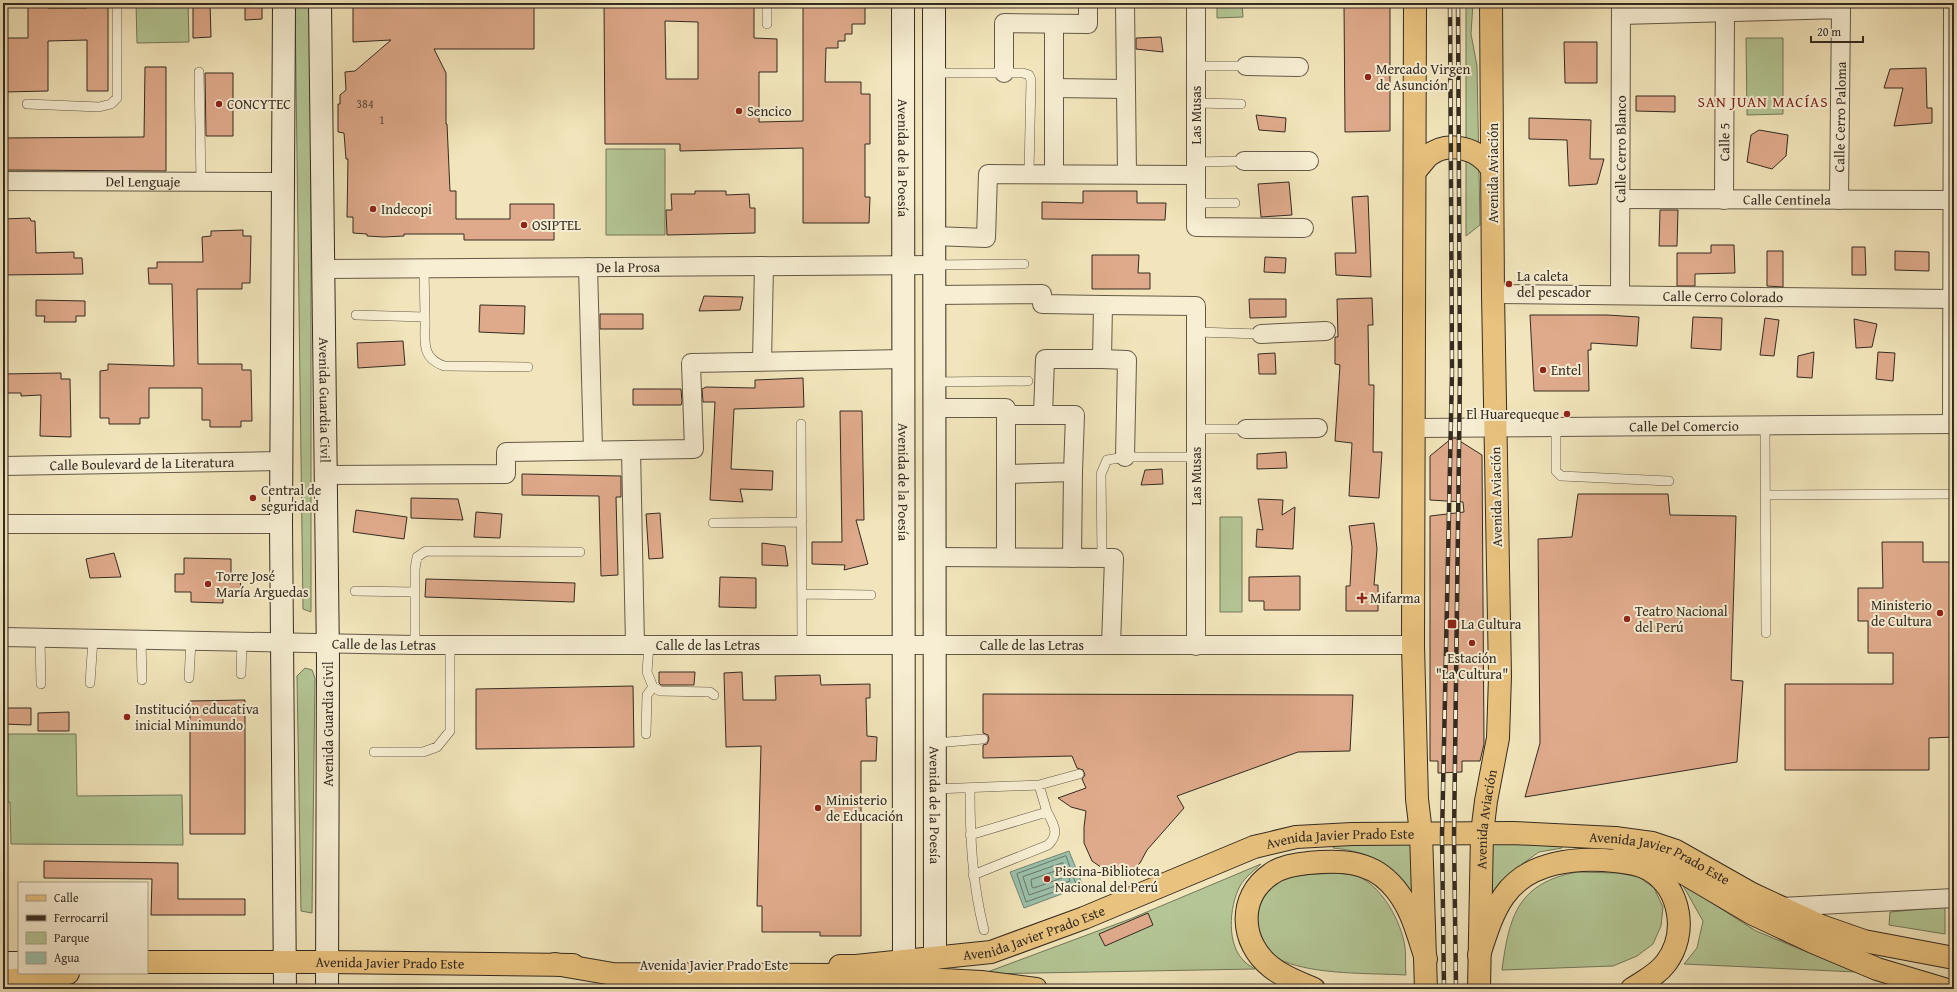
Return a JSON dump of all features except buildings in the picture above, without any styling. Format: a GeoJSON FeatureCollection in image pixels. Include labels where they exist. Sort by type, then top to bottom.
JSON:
{"type":"FeatureCollection","features":[{"type":"Feature","properties":{"kind":"main road"},"geometry":{"type":"LineString","coordinates":[[1415,3],[1416,170],[1413,646],[1417,799],[1421,833],[1426,989]]}},
{"type":"Feature","properties":{"kind":"main road","name":"Avenida Aviación"},"geometry":{"type":"LineString","coordinates":[[1479,989],[1482,833],[1498,730],[1500,676],[1493,294],[1491,3]]}},
{"type":"Feature","properties":{"kind":"main road"},"geometry":{"type":"LineString","coordinates":[[1416,170],[1429,155],[1447,148],[1467,149],[1479,154],[1492,169]]}},
{"type":"Feature","properties":{"kind":"main road","name":"Avenida Javier Prado Este"},"geometry":{"type":"LineString","coordinates":[[148,962],[285,978],[326,978],[555,964],[856,966],[904,962],[991,952],[1010,946],[1084,918],[1254,847],[1296,837],[1352,834],[1421,833],[1513,833],[1615,838],[1652,843],[1676,851],[1778,907],[1821,926],[1864,941],[1954,958]]}},
{"type":"Feature","properties":{"kind":"main road"},"geometry":{"type":"LineString","coordinates":[[1615,838],[1660,858],[1753,914],[1766,920],[1876,969],[1944,989]]}},
{"type":"Feature","properties":{"kind":"main road"},"geometry":{"type":"LineString","coordinates":[[1479,958],[1487,930],[1505,895],[1518,882],[1537,870],[1561,861],[1592,858],[1635,864],[1648,869],[1666,883],[1676,904],[1679,924],[1678,937],[1666,963],[1655,974],[1632,989]]}},
{"type":"Feature","properties":{"kind":"main road"},"geometry":{"type":"LineString","coordinates":[[1314,989],[1271,967],[1253,947],[1247,928],[1248,907],[1257,887],[1271,873],[1291,865],[1342,861],[1365,866],[1383,876],[1396,890],[1410,912],[1426,961]]}},
{"type":"Feature","properties":{"kind":"main road"},"geometry":{"type":"LineString","coordinates":[[555,964],[613,974],[847,974],[980,982],[1036,989]]}},
{"type":"Feature","properties":{"kind":"main road"},"geometry":{"type":"LineString","coordinates":[[3,981],[62,974]]}},
{"type":"Feature","properties":{"kind":"street"},"geometry":{"type":"LineString","coordinates":[[284,3],[281,643],[285,978]]}},
{"type":"Feature","properties":{"kind":"street","name":"Avenida Guardia Civil"},"geometry":{"type":"LineString","coordinates":[[320,3],[326,475],[326,978]]}},
{"type":"Feature","properties":{"kind":"street","name":"Avenida de la Poesía"},"geometry":{"type":"LineString","coordinates":[[903,3],[904,962]]}},
{"type":"Feature","properties":{"kind":"street","name":"Avenida de la Poesía"},"geometry":{"type":"LineString","coordinates":[[934,3],[935,958]]}},
{"type":"Feature","properties":{"kind":"street"},"geometry":{"type":"LineString","coordinates":[[1004,73],[1004,23],[1088,24],[1088,3]]}},
{"type":"Feature","properties":{"kind":"street"},"geometry":{"type":"LineString","coordinates":[[1125,3],[1127,174]]}},
{"type":"Feature","properties":{"kind":"street","name":"Las Musas"},"geometry":{"type":"LineString","coordinates":[[1196,3],[1196,227],[1304,228]]}},
{"type":"Feature","properties":{"kind":"street"},"geometry":{"type":"LineString","coordinates":[[1953,5],[1953,424]]}},
{"type":"Feature","properties":{"kind":"street"},"geometry":{"type":"LineString","coordinates":[[1621,9],[1726,12]]}},
{"type":"Feature","properties":{"kind":"street","name":"Calle Cerro Blanco"},"geometry":{"type":"LineString","coordinates":[[1620,295],[1621,9]]}},
{"type":"Feature","properties":{"kind":"street","name":"Calle Cerro Paloma"},"geometry":{"type":"LineString","coordinates":[[1726,12],[1841,10],[1839,200]]}},
{"type":"Feature","properties":{"kind":"street","name":"Calle 5"},"geometry":{"type":"LineString","coordinates":[[1724,200],[1726,12]]}},
{"type":"Feature","properties":{"kind":"street"},"geometry":{"type":"LineString","coordinates":[[1054,24],[1054,173]]}},
{"type":"Feature","properties":{"kind":"street"},"geometry":{"type":"LineString","coordinates":[[1246,66],[1299,67]]}},
{"type":"Feature","properties":{"kind":"street"},"geometry":{"type":"LineString","coordinates":[[1054,88],[1126,89]]}},
{"type":"Feature","properties":{"kind":"street"},"geometry":{"type":"LineString","coordinates":[[1244,161],[1309,161]]}},
{"type":"Feature","properties":{"kind":"street"},"geometry":{"type":"LineString","coordinates":[[934,236],[986,238],[988,174],[1029,172],[1127,174],[1196,168]]}},
{"type":"Feature","properties":{"kind":"street","name":"Del Lenguaje"},"geometry":{"type":"LineString","coordinates":[[3,181],[283,182]]}},
{"type":"Feature","properties":{"kind":"street","name":"Calle Centinela"},"geometry":{"type":"LineString","coordinates":[[1621,199],[1952,200]]}},
{"type":"Feature","properties":{"kind":"street","name":"De la Prosa"},"geometry":{"type":"LineString","coordinates":[[323,268],[934,265]]}},
{"type":"Feature","properties":{"kind":"street"},"geometry":{"type":"LineString","coordinates":[[762,361],[764,266]]}},
{"type":"Feature","properties":{"kind":"street"},"geometry":{"type":"LineString","coordinates":[[588,267],[592,450]]}},
{"type":"Feature","properties":{"kind":"street"},"geometry":{"type":"LineString","coordinates":[[934,295],[1042,294],[1042,304],[1103,305],[1102,359]]}},
{"type":"Feature","properties":{"kind":"street","name":"Calle Cerro Colorado"},"geometry":{"type":"LineString","coordinates":[[1493,294],[1952,299]]}},
{"type":"Feature","properties":{"kind":"street","name":"Las Musas"},"geometry":{"type":"LineString","coordinates":[[1103,305],[1196,306],[1196,646]]}},
{"type":"Feature","properties":{"kind":"street"},"geometry":{"type":"LineString","coordinates":[[1261,334],[1326,331]]}},
{"type":"Feature","properties":{"kind":"street"},"geometry":{"type":"LineString","coordinates":[[326,475],[506,474],[506,452],[694,449],[692,363],[904,359]]}},
{"type":"Feature","properties":{"kind":"street"},"geometry":{"type":"LineString","coordinates":[[1043,415],[1045,359],[1127,360],[1125,457]]}},
{"type":"Feature","properties":{"kind":"street"},"geometry":{"type":"LineString","coordinates":[[934,408],[1006,408],[1006,557]]}},
{"type":"Feature","properties":{"kind":"street"},"geometry":{"type":"LineString","coordinates":[[1006,415],[1075,415],[1072,558]]}},
{"type":"Feature","properties":{"kind":"street","name":"Calle Del Comercio"},"geometry":{"type":"LineString","coordinates":[[1415,428],[1953,424]]}},
{"type":"Feature","properties":{"kind":"street"},"geometry":{"type":"LineString","coordinates":[[1246,429],[1318,428]]}},
{"type":"Feature","properties":{"kind":"street"},"geometry":{"type":"LineString","coordinates":[[631,450],[642,645]]}},
{"type":"Feature","properties":{"kind":"street","name":"Calle Boulevard de la Literatura"},"geometry":{"type":"LineString","coordinates":[[3,466],[281,461]]}},
{"type":"Feature","properties":{"kind":"street"},"geometry":{"type":"LineString","coordinates":[[1006,474],[1073,472]]}},
{"type":"Feature","properties":{"kind":"street"},"geometry":{"type":"LineString","coordinates":[[3,524],[281,524]]}},
{"type":"Feature","properties":{"kind":"street"},"geometry":{"type":"LineString","coordinates":[[934,557],[1113,558],[1111,645]]}},
{"type":"Feature","properties":{"kind":"street","name":"Calle de las Letras"},"geometry":{"type":"LineString","coordinates":[[3,637],[415,645],[1413,646]]}},
{"type":"Feature","properties":{"kind":"street"},"geometry":{"type":"LineString","coordinates":[[904,777],[934,784]]}},
{"type":"Feature","properties":{"kind":"street"},"geometry":{"type":"LineString","coordinates":[[1778,907],[1954,898]]}},
{"type":"Feature","properties":{"kind":"street"},"geometry":{"type":"LineString","coordinates":[[3,962],[18,962]]}},
{"type":"Feature","properties":{"kind":"lane"},"geometry":{"type":"LineString","coordinates":[[27,104],[99,107],[111,104],[117,98],[117,3]]}},
{"type":"Feature","properties":{"kind":"lane"},"geometry":{"type":"LineString","coordinates":[[767,3],[767,24]]}},
{"type":"Feature","properties":{"kind":"lane"},"geometry":{"type":"LineString","coordinates":[[1196,66],[1246,66]]}},
{"type":"Feature","properties":{"kind":"lane"},"geometry":{"type":"LineString","coordinates":[[199,72],[200,182]]}},
{"type":"Feature","properties":{"kind":"lane"},"geometry":{"type":"LineString","coordinates":[[934,73],[1023,73],[1029,75],[1031,80],[1029,172]]}},
{"type":"Feature","properties":{"kind":"lane"},"geometry":{"type":"LineString","coordinates":[[1196,103],[1241,104]]}},
{"type":"Feature","properties":{"kind":"lane"},"geometry":{"type":"LineString","coordinates":[[1196,168],[1244,161]]}},
{"type":"Feature","properties":{"kind":"lane"},"geometry":{"type":"LineString","coordinates":[[1196,203],[1235,203]]}},
{"type":"Feature","properties":{"kind":"lane"},"geometry":{"type":"LineString","coordinates":[[934,265],[1024,264]]}},
{"type":"Feature","properties":{"kind":"lane"},"geometry":{"type":"LineString","coordinates":[[424,268],[427,354],[433,362],[444,366],[528,367]]}},
{"type":"Feature","properties":{"kind":"lane"},"geometry":{"type":"LineString","coordinates":[[356,315],[425,317]]}},
{"type":"Feature","properties":{"kind":"lane"},"geometry":{"type":"LineString","coordinates":[[1196,332],[1261,334]]}},
{"type":"Feature","properties":{"kind":"lane"},"geometry":{"type":"LineString","coordinates":[[934,382],[1028,381]]}},
{"type":"Feature","properties":{"kind":"lane"},"geometry":{"type":"LineString","coordinates":[[801,424],[802,645]]}},
{"type":"Feature","properties":{"kind":"lane"},"geometry":{"type":"LineString","coordinates":[[1556,426],[1556,471],[1561,476],[1669,481]]}},
{"type":"Feature","properties":{"kind":"lane"},"geometry":{"type":"LineString","coordinates":[[1764,426],[1766,633]]}},
{"type":"Feature","properties":{"kind":"lane"},"geometry":{"type":"LineString","coordinates":[[1196,429],[1246,429]]}},
{"type":"Feature","properties":{"kind":"lane"},"geometry":{"type":"LineString","coordinates":[[1113,558],[1101,474],[1108,460],[1125,457],[1196,457]]}},
{"type":"Feature","properties":{"kind":"lane"},"geometry":{"type":"LineString","coordinates":[[1765,495],[1954,494]]}},
{"type":"Feature","properties":{"kind":"lane"},"geometry":{"type":"LineString","coordinates":[[713,523],[802,522]]}},
{"type":"Feature","properties":{"kind":"lane"},"geometry":{"type":"LineString","coordinates":[[415,645],[415,592],[417,557],[426,551],[580,552]]}},
{"type":"Feature","properties":{"kind":"lane"},"geometry":{"type":"LineString","coordinates":[[355,591],[415,592]]}},
{"type":"Feature","properties":{"kind":"lane"},"geometry":{"type":"LineString","coordinates":[[802,594],[871,595]]}},
{"type":"Feature","properties":{"kind":"lane"},"geometry":{"type":"LineString","coordinates":[[40,638],[41,684]]}},
{"type":"Feature","properties":{"kind":"lane"},"geometry":{"type":"LineString","coordinates":[[90,683],[93,639]]}},
{"type":"Feature","properties":{"kind":"lane"},"geometry":{"type":"LineString","coordinates":[[141,640],[142,680]]}},
{"type":"Feature","properties":{"kind":"lane"},"geometry":{"type":"LineString","coordinates":[[189,678],[191,641]]}},
{"type":"Feature","properties":{"kind":"lane"},"geometry":{"type":"LineString","coordinates":[[241,674],[242,642]]}},
{"type":"Feature","properties":{"kind":"lane"},"geometry":{"type":"LineString","coordinates":[[374,752],[423,752],[437,747],[450,730],[450,644]]}},
{"type":"Feature","properties":{"kind":"lane"},"geometry":{"type":"LineString","coordinates":[[642,645],[647,672],[653,688],[660,691],[710,692],[714,695]]}},
{"type":"Feature","properties":{"kind":"lane"},"geometry":{"type":"LineString","coordinates":[[646,734],[647,695],[653,688]]}},
{"type":"Feature","properties":{"kind":"lane"},"geometry":{"type":"LineString","coordinates":[[934,743],[983,739]]}},
{"type":"Feature","properties":{"kind":"lane"},"geometry":{"type":"LineString","coordinates":[[934,784],[970,788],[1039,785],[1079,774]]}},
{"type":"Feature","properties":{"kind":"lane"},"geometry":{"type":"LineString","coordinates":[[972,875],[1048,845],[1054,839],[1056,834],[1055,828],[1047,812],[1039,785]]}},
{"type":"Feature","properties":{"kind":"lane"},"geometry":{"type":"LineString","coordinates":[[970,788],[972,875],[984,930]]}},
{"type":"Feature","properties":{"kind":"lane"},"geometry":{"type":"LineString","coordinates":[[970,835],[1047,812]]}},
{"type":"Feature","properties":{"kind":"green space"},"geometry":{"type":"Polygon","coordinates":[[[136,3],[188,3],[189,42],[137,43],[136,3]]]}},
{"type":"Feature","properties":{"kind":"green space"},"geometry":{"type":"Polygon","coordinates":[[[295,3],[310,3],[311,5],[311,612],[303,609],[295,3]]]}},
{"type":"Feature","properties":{"kind":"green space"},"geometry":{"type":"Polygon","coordinates":[[[1217,3],[1242,3],[1243,17],[1217,18],[1217,3]]]}},
{"type":"Feature","properties":{"kind":"green space"},"geometry":{"type":"Polygon","coordinates":[[[1466,3],[1473,3],[1471,34],[1477,66],[1480,225],[1466,236],[1466,3]]]}},
{"type":"Feature","properties":{"kind":"green space"},"geometry":{"type":"Polygon","coordinates":[[[1746,38],[1783,38],[1783,114],[1747,115],[1746,38]]]}},
{"type":"Feature","properties":{"kind":"green space"},"geometry":{"type":"Polygon","coordinates":[[[606,149],[665,149],[665,235],[606,235],[606,149]]]}},
{"type":"Feature","properties":{"kind":"green space"},"geometry":{"type":"Polygon","coordinates":[[[1220,517],[1242,517],[1242,612],[1220,612],[1220,517]]]}},
{"type":"Feature","properties":{"kind":"green space"},"geometry":{"type":"Polygon","coordinates":[[[305,668],[312,670],[315,678],[312,913],[301,911],[297,676],[305,668]]]}},
{"type":"Feature","properties":{"kind":"green space"},"geometry":{"type":"Polygon","coordinates":[[[8,734],[76,734],[77,796],[182,795],[183,845],[11,844],[10,802],[3,802],[3,771],[7,771],[8,734]]]}},
{"type":"Feature","properties":{"kind":"green space"},"geometry":{"type":"Polygon","coordinates":[[[1413,842],[1417,900],[1398,878],[1381,863],[1361,853],[1333,848],[1334,845],[1413,842]]]}},
{"type":"Feature","properties":{"kind":"green space"},"geometry":{"type":"Polygon","coordinates":[[[1492,844],[1563,845],[1562,848],[1539,852],[1522,864],[1490,897],[1492,844]]]}},
{"type":"Feature","properties":{"kind":"green space"},"geometry":{"type":"Polygon","coordinates":[[[1261,864],[1240,886],[1233,904],[1231,926],[1232,936],[1239,955],[1245,962],[1255,969],[982,974],[1130,919],[1261,864]]]}},
{"type":"Feature","properties":{"kind":"green space"},"geometry":{"type":"Polygon","coordinates":[[[1577,872],[1618,873],[1639,877],[1654,888],[1663,907],[1661,926],[1653,944],[1637,956],[1613,966],[1502,970],[1508,933],[1513,918],[1520,905],[1529,894],[1541,884],[1557,877],[1577,872]]]}},
{"type":"Feature","properties":{"kind":"green space"},"geometry":{"type":"Polygon","coordinates":[[[1335,873],[1355,875],[1366,881],[1382,896],[1389,906],[1395,916],[1403,937],[1405,947],[1406,975],[1311,969],[1283,961],[1273,955],[1265,946],[1260,937],[1258,914],[1266,893],[1274,885],[1287,878],[1335,873]]]}},
{"type":"Feature","properties":{"kind":"green space"},"geometry":{"type":"Polygon","coordinates":[[[1682,884],[1756,931],[1856,972],[1684,964],[1697,948],[1703,921],[1682,884]]]}},
{"type":"Feature","properties":{"kind":"green space"},"geometry":{"type":"Polygon","coordinates":[[[1945,907],[1945,934],[1889,925],[1890,912],[1945,907]]]}},
{"type":"Feature","properties":{"kind":"water","name":"Piscina-Biblioteca Nacional del Perú"},"geometry":{"type":"Polygon","coordinates":[[[1069,851],[1083,886],[1024,908],[1010,872],[1069,851]]]}},
{"type":"Feature","properties":{"kind":"railway"},"geometry":{"type":"LineString","coordinates":[[1444,989],[1442,836],[1452,372],[1450,3]]}},
{"type":"Feature","properties":{"kind":"railway"},"geometry":{"type":"LineString","coordinates":[[1456,989],[1454,838],[1460,372],[1458,3]]}},
{"type":"Feature","properties":{"kind":"place","name":"Mercado Virgen de Asunción"},"geometry":{"type":"Point","coordinates":[1368,77]}},
{"type":"Feature","properties":{"kind":"place","name":"CONCYTEC"},"geometry":{"type":"Point","coordinates":[219,104]}},
{"type":"Feature","properties":{"kind":"place","name":"Sencico"},"geometry":{"type":"Point","coordinates":[739,111]}},
{"type":"Feature","properties":{"kind":"place","name":"Indecopi"},"geometry":{"type":"Point","coordinates":[373,209]}},
{"type":"Feature","properties":{"kind":"place","name":"OSIPTEL"},"geometry":{"type":"Point","coordinates":[524,225]}},
{"type":"Feature","properties":{"kind":"place","name":"La caleta del pescador"},"geometry":{"type":"Point","coordinates":[1509,284]}},
{"type":"Feature","properties":{"kind":"place","name":"Entel"},"geometry":{"type":"Point","coordinates":[1543,370]}},
{"type":"Feature","properties":{"kind":"place","name":"El Huarequeque"},"geometry":{"type":"Point","coordinates":[1567,414]}},
{"type":"Feature","properties":{"kind":"place","name":"Central de seguridad"},"geometry":{"type":"Point","coordinates":[253,498]}},
{"type":"Feature","properties":{"kind":"place","name":"Torre José María Arguedas"},"geometry":{"type":"Point","coordinates":[208,584]}},
{"type":"Feature","properties":{"kind":"place","name":"Mifarma"},"geometry":{"type":"Point","coordinates":[1362,598]}},
{"type":"Feature","properties":{"kind":"place","name":"Ministerio de Cultura"},"geometry":{"type":"Point","coordinates":[1940,613]}},
{"type":"Feature","properties":{"kind":"place","name":"Teatro Nacional del Perú"},"geometry":{"type":"Point","coordinates":[1627,619]}},
{"type":"Feature","properties":{"kind":"place","name":"La Cultura"},"geometry":{"type":"Point","coordinates":[1452,624]}},
{"type":"Feature","properties":{"kind":"place","name":"Estación \"La Cultura\""},"geometry":{"type":"Point","coordinates":[1472,643]}},
{"type":"Feature","properties":{"kind":"place","name":"Institución educativa inicial Minimundo"},"geometry":{"type":"Point","coordinates":[127,717]}},
{"type":"Feature","properties":{"kind":"place","name":"Ministerio de Educación"},"geometry":{"type":"Point","coordinates":[818,808]}},
{"type":"Feature","properties":{"kind":"place","name":"Piscina-Biblioteca Nacional del Perú"},"geometry":{"type":"Point","coordinates":[1047,879]}},
{"type":"Feature","properties":{"kind":"district","name":"SAN JUAN MACÍAS"},"geometry":{"type":"Point","coordinates":[1763,101]}}]}
